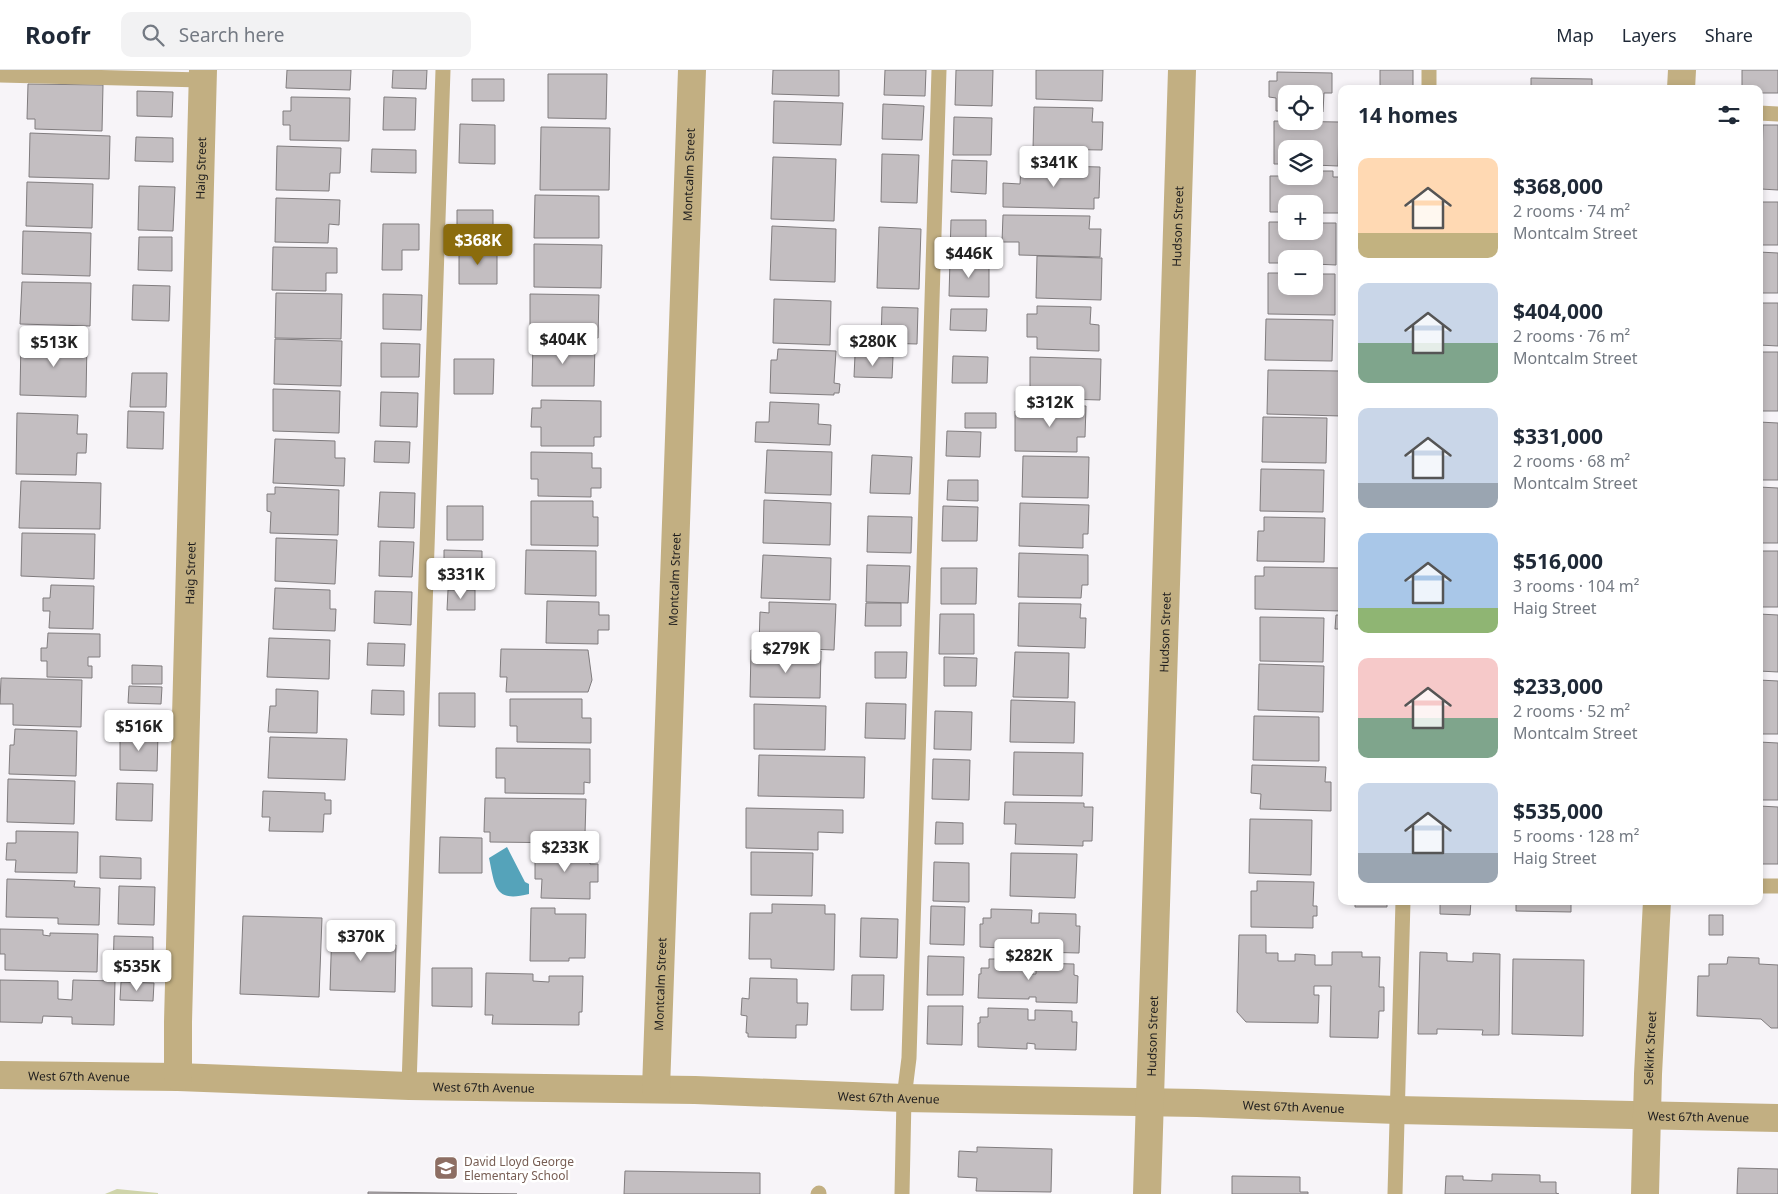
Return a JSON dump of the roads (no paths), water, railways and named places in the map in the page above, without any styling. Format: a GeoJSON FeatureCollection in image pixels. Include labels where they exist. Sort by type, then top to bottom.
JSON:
{"type":"FeatureCollection","features":[{"type":"Feature","properties":{"kind":"street","name":"Montcalm Street"},"geometry":{"type":"LineString","coordinates":[[656,1090],[692,70]]}},
{"type":"Feature","properties":{"kind":"street","name":"Hudson Street"},"geometry":{"type":"LineString","coordinates":[[1147,1194],[1148,1102],[1182,70]]}},
{"type":"Feature","properties":{"kind":"street"},"geometry":{"type":"LineString","coordinates":[[1681,85],[1682,70]]}},
{"type":"Feature","properties":{"kind":"street","name":"Haig Street"},"geometry":{"type":"LineString","coordinates":[[178,1077],[203,75]]}},
{"type":"Feature","properties":{"kind":"street","name":"Selkirk Street"},"geometry":{"type":"LineString","coordinates":[[1645,1194],[1657,905]]}},
{"type":"Feature","properties":{"kind":"street","name":"West 67th Avenue"},"geometry":{"type":"LineString","coordinates":[[0,1076],[178,1077],[408,1086],[848,1094],[904,1098],[1148,1102],[1397,1110],[1778,1118]]}},
{"type":"Feature","properties":{"kind":"lane"},"geometry":{"type":"LineString","coordinates":[[408,1086],[443,70]]}},
{"type":"Feature","properties":{"kind":"lane"},"geometry":{"type":"LineString","coordinates":[[902,1194],[904,1098],[909,1048],[939,70]]}},
{"type":"Feature","properties":{"kind":"lane"},"geometry":{"type":"LineString","coordinates":[[1429,70],[1429,85]]}},
{"type":"Feature","properties":{"kind":"lane"},"geometry":{"type":"LineString","coordinates":[[0,75],[203,75]]}},
{"type":"Feature","properties":{"kind":"lane"},"geometry":{"type":"LineString","coordinates":[[1763,113],[1778,114]]}},
{"type":"Feature","properties":{"kind":"lane"},"geometry":{"type":"LineString","coordinates":[[1763,886],[1778,886]]}},
{"type":"Feature","properties":{"kind":"lane"},"geometry":{"type":"LineString","coordinates":[[1394,1194],[1403,905]]}},
{"type":"Feature","properties":{"kind":"water"},"geometry":{"type":"Polygon","coordinates":[[[507,847],[525,882],[529,884],[529,894],[509,896],[498,890],[495,884],[489,858],[507,847]]]}},
{"type":"Feature","properties":{"kind":"place","name":"David Lloyd George Elementary School"},"geometry":{"type":"Point","coordinates":[446,1168]}}]}
